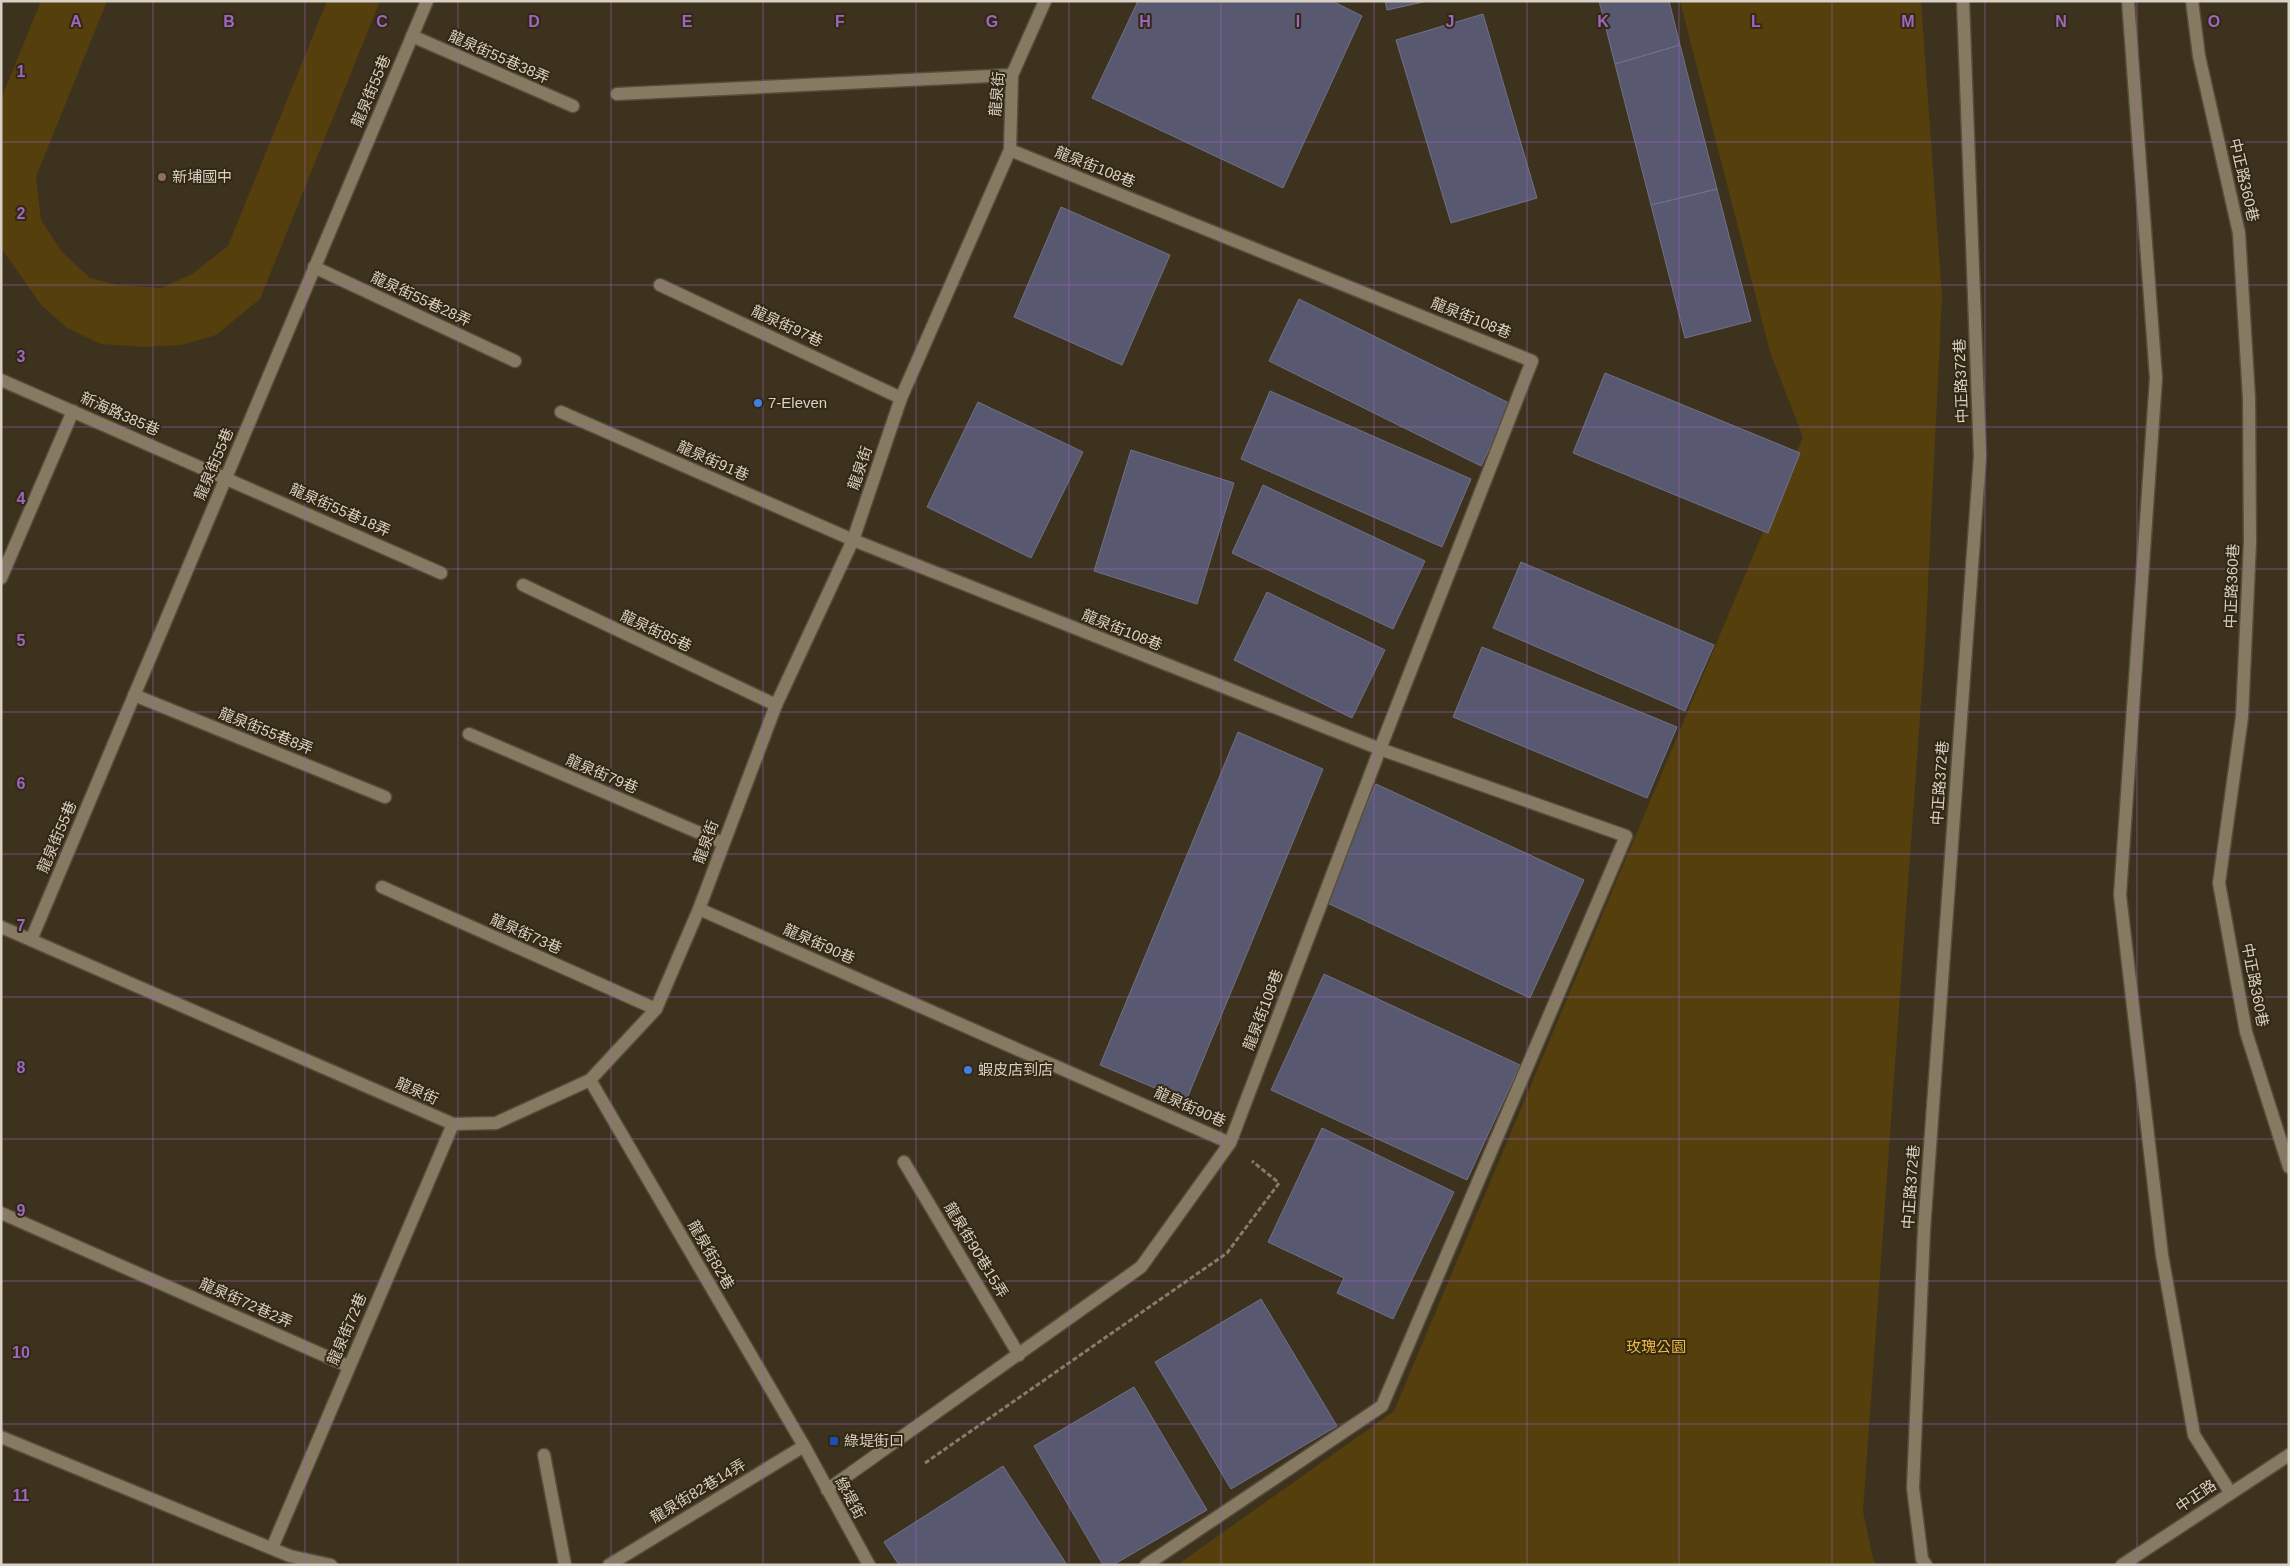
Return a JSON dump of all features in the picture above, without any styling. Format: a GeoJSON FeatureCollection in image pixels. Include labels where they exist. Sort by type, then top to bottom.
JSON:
{"type":"FeatureCollection","features":[{"type":"Feature","properties":{"kind":"street","name":"龍泉街55巷"},"geometry":{"type":"LineString","coordinates":[[31,940],[427,1]]}},
{"type":"Feature","properties":{"kind":"street","name":"龍泉街"},"geometry":{"type":"LineString","coordinates":[[1,927],[453,1124],[496,1123],[590,1080],[656,1009],[699,909],[776,705],[852,540],[901,398],[1010,150],[1012,75],[1045,1]]}},
{"type":"Feature","properties":{"kind":"street","name":"中正路372巷"},"geometry":{"type":"LineString","coordinates":[[1926,1565],[1922,1559],[1913,1488],[1923,1240],[1980,456],[1963,1]]}},
{"type":"Feature","properties":{"kind":"street"},"geometry":{"type":"LineString","coordinates":[[2128,1],[2156,378],[2120,895],[2162,1254],[2194,1435],[2230,1492]]}},
{"type":"Feature","properties":{"kind":"street","name":"中正路360巷"},"geometry":{"type":"LineString","coordinates":[[2192,1],[2199,56],[2239,233],[2249,398],[2250,542],[2242,717],[2219,884],[2246,1032],[2289,1167]]}},
{"type":"Feature","properties":{"kind":"street","name":"龍泉街55巷38弄"},"geometry":{"type":"LineString","coordinates":[[412,36],[572,106]]}},
{"type":"Feature","properties":{"kind":"street"},"geometry":{"type":"LineString","coordinates":[[617,94],[1012,75]]}},
{"type":"Feature","properties":{"kind":"street","name":"龍泉街108巷"},"geometry":{"type":"LineString","coordinates":[[1010,150],[1532,361],[1380,750],[1230,1143]]}},
{"type":"Feature","properties":{"kind":"street","name":"龍泉街55巷28弄"},"geometry":{"type":"LineString","coordinates":[[314,267],[515,361]]}},
{"type":"Feature","properties":{"kind":"street","name":"龍泉街97巷"},"geometry":{"type":"LineString","coordinates":[[660,284],[901,398]]}},
{"type":"Feature","properties":{"kind":"street","name":"新海路385巷"},"geometry":{"type":"LineString","coordinates":[[1,380],[226,478]]}},
{"type":"Feature","properties":{"kind":"street"},"geometry":{"type":"LineString","coordinates":[[1,578],[73,411]]}},
{"type":"Feature","properties":{"kind":"street","name":"龍泉街91巷"},"geometry":{"type":"LineString","coordinates":[[561,412],[852,540]]}},
{"type":"Feature","properties":{"kind":"street","name":"龍泉街55巷18弄"},"geometry":{"type":"LineString","coordinates":[[226,478],[440,572]]}},
{"type":"Feature","properties":{"kind":"street","name":"龍泉街108巷"},"geometry":{"type":"LineString","coordinates":[[852,540],[1380,750],[1626,836],[1382,1406],[1146,1565]]}},
{"type":"Feature","properties":{"kind":"street","name":"龍泉街85巷"},"geometry":{"type":"LineString","coordinates":[[523,586],[776,705]]}},
{"type":"Feature","properties":{"kind":"street","name":"龍泉街55巷8弄"},"geometry":{"type":"LineString","coordinates":[[134,695],[385,797]]}},
{"type":"Feature","properties":{"kind":"street","name":"龍泉街79巷"},"geometry":{"type":"LineString","coordinates":[[469,734],[723,843]]}},
{"type":"Feature","properties":{"kind":"street","name":"龍泉街73巷"},"geometry":{"type":"LineString","coordinates":[[382,887],[656,1009]]}},
{"type":"Feature","properties":{"kind":"street","name":"龍泉街90巷"},"geometry":{"type":"LineString","coordinates":[[699,909],[1230,1143],[1141,1267],[827,1490]]}},
{"type":"Feature","properties":{"kind":"street","name":"龍泉街82巷"},"geometry":{"type":"LineString","coordinates":[[590,1080],[804,1446]]}},
{"type":"Feature","properties":{"kind":"street","name":"龍泉街72巷"},"geometry":{"type":"LineString","coordinates":[[272,1548],[348,1366],[453,1124]]}},
{"type":"Feature","properties":{"kind":"street","name":"龍泉街90巷15弄"},"geometry":{"type":"LineString","coordinates":[[904,1162],[1019,1355]]}},
{"type":"Feature","properties":{"kind":"street","name":"龍泉街72巷2弄"},"geometry":{"type":"LineString","coordinates":[[1,1213],[348,1366]]}},
{"type":"Feature","properties":{"kind":"street"},"geometry":{"type":"LineString","coordinates":[[1,1437],[272,1548],[289,1560],[331,1565]]}},
{"type":"Feature","properties":{"kind":"street","name":"綠堤街"},"geometry":{"type":"LineString","coordinates":[[804,1446],[869,1565]]}},
{"type":"Feature","properties":{"kind":"street","name":"龍泉街82巷14弄"},"geometry":{"type":"LineString","coordinates":[[609,1565],[804,1446]]}},
{"type":"Feature","properties":{"kind":"street"},"geometry":{"type":"LineString","coordinates":[[544,1455],[565,1565]]}},
{"type":"Feature","properties":{"kind":"street","name":"中正路"},"geometry":{"type":"LineString","coordinates":[[2122,1565],[2230,1492],[2289,1455]]}},
{"type":"Feature","properties":{"kind":"green space"},"geometry":{"type":"Polygon","coordinates":[[[41,1],[107,1],[36,177],[41,220],[62,252],[90,278],[117,285],[161,288],[192,274],[228,246],[327,1],[380,1],[260,299],[216,335],[181,345],[145,347],[101,344],[67,328],[42,306],[1,248],[1,99],[41,1]]]}},
{"type":"Feature","properties":{"kind":"green space","name":"玫瑰公園"},"geometry":{"type":"Polygon","coordinates":[[[1680,1],[1921,1],[1942,296],[1925,647],[1863,1511],[1873,1559],[1877,1565],[1177,1565],[1394,1411],[1803,437],[1770,352],[1680,1]]]}},
{"type":"Feature","properties":{"kind":"building"},"geometry":{"type":"Polygon","coordinates":[[[1138,1],[1332,1],[1362,16],[1283,188],[1092,98],[1138,1]]]}},
{"type":"Feature","properties":{"kind":"building"},"geometry":{"type":"Polygon","coordinates":[[[1385,1],[1428,1],[1387,10],[1385,1]]]}},
{"type":"Feature","properties":{"kind":"building"},"geometry":{"type":"Polygon","coordinates":[[[1599,1],[1669,1],[1680,45],[1615,64],[1599,1]]]}},
{"type":"Feature","properties":{"kind":"building"},"geometry":{"type":"Polygon","coordinates":[[[1483,14],[1537,198],[1451,223],[1396,40],[1483,14]]]}},
{"type":"Feature","properties":{"kind":"building"},"geometry":{"type":"Polygon","coordinates":[[[1680,45],[1717,189],[1651,205],[1615,64],[1680,45]]]}},
{"type":"Feature","properties":{"kind":"building"},"geometry":{"type":"Polygon","coordinates":[[[1717,189],[1751,321],[1685,338],[1651,205],[1717,189]]]}},
{"type":"Feature","properties":{"kind":"building"},"geometry":{"type":"Polygon","coordinates":[[[1061,207],[1170,255],[1122,365],[1014,317],[1061,207]]]}},
{"type":"Feature","properties":{"kind":"building"},"geometry":{"type":"Polygon","coordinates":[[[1299,299],[1511,404],[1481,466],[1269,361],[1299,299]]]}},
{"type":"Feature","properties":{"kind":"building"},"geometry":{"type":"Polygon","coordinates":[[[1605,373],[1800,453],[1768,533],[1573,453],[1605,373]]]}},
{"type":"Feature","properties":{"kind":"building"},"geometry":{"type":"Polygon","coordinates":[[[1270,391],[1471,479],[1442,547],[1241,459],[1270,391]]]}},
{"type":"Feature","properties":{"kind":"building"},"geometry":{"type":"Polygon","coordinates":[[[978,402],[1083,452],[1031,558],[927,507],[978,402]]]}},
{"type":"Feature","properties":{"kind":"building"},"geometry":{"type":"Polygon","coordinates":[[[1131,450],[1234,483],[1197,604],[1094,571],[1131,450]]]}},
{"type":"Feature","properties":{"kind":"building"},"geometry":{"type":"Polygon","coordinates":[[[1263,485],[1425,561],[1393,629],[1232,553],[1263,485]]]}},
{"type":"Feature","properties":{"kind":"building"},"geometry":{"type":"Polygon","coordinates":[[[1521,562],[1714,645],[1685,711],[1493,628],[1521,562]]]}},
{"type":"Feature","properties":{"kind":"building"},"geometry":{"type":"Polygon","coordinates":[[[1267,592],[1385,650],[1352,718],[1234,660],[1267,592]]]}},
{"type":"Feature","properties":{"kind":"building"},"geometry":{"type":"Polygon","coordinates":[[[1482,647],[1677,727],[1647,798],[1453,717],[1482,647]]]}},
{"type":"Feature","properties":{"kind":"building"},"geometry":{"type":"Polygon","coordinates":[[[1238,732],[1323,769],[1186,1101],[1100,1065],[1238,732]]]}},
{"type":"Feature","properties":{"kind":"building"},"geometry":{"type":"Polygon","coordinates":[[[1376,784],[1584,880],[1530,998],[1323,901],[1376,784]]]}},
{"type":"Feature","properties":{"kind":"building"},"geometry":{"type":"Polygon","coordinates":[[[1324,974],[1520,1065],[1467,1180],[1271,1090],[1324,974]]]}},
{"type":"Feature","properties":{"kind":"building"},"geometry":{"type":"Polygon","coordinates":[[[1322,1128],[1454,1192],[1393,1319],[1337,1293],[1344,1278],[1268,1242],[1322,1128]]]}},
{"type":"Feature","properties":{"kind":"building"},"geometry":{"type":"Polygon","coordinates":[[[1261,1299],[1337,1426],[1231,1489],[1155,1362],[1261,1299]]]}},
{"type":"Feature","properties":{"kind":"building"},"geometry":{"type":"Polygon","coordinates":[[[1134,1387],[1207,1510],[1113,1565],[1103,1565],[1034,1446],[1134,1387]]]}},
{"type":"Feature","properties":{"kind":"building"},"geometry":{"type":"Polygon","coordinates":[[[1003,1466],[1067,1565],[899,1565],[884,1542],[1003,1466]]]}},
{"type":"Feature","properties":{"kind":"place","name":"新埔國中"},"geometry":{"type":"Point","coordinates":[162,177]}},
{"type":"Feature","properties":{"kind":"place","name":"7-Eleven"},"geometry":{"type":"Point","coordinates":[758,403]}},
{"type":"Feature","properties":{"kind":"place","name":"蝦皮店到店"},"geometry":{"type":"Point","coordinates":[968,1070]}},
{"type":"Feature","properties":{"kind":"place","name":"綠堤街口"},"geometry":{"type":"Point","coordinates":[834,1441]}}]}
